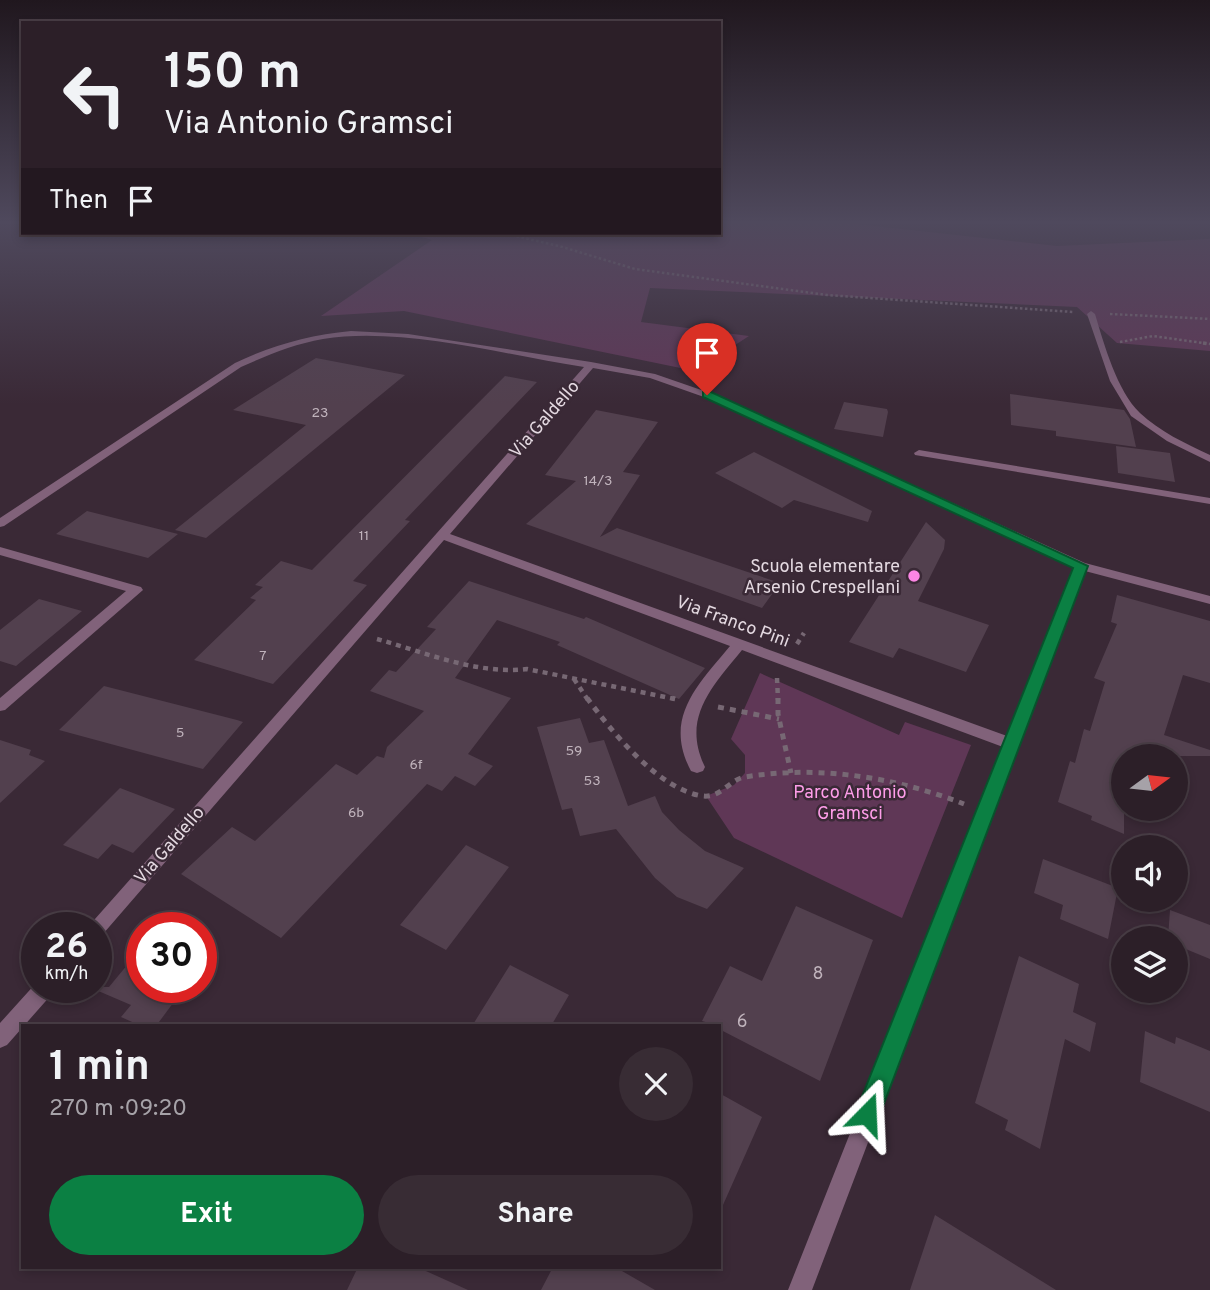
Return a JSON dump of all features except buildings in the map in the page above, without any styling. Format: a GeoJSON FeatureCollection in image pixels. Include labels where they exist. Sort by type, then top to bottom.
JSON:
{"type":"FeatureCollection","features":[{"type":"Feature","properties":{"kind":"street"},"geometry":{"type":"LineString","coordinates":[[1091,314],[1117,387],[1135,414],[1190,450],[1210,459]]}},
{"type":"Feature","properties":{"kind":"street","name":"Via Galdello"},"geometry":{"type":"LineString","coordinates":[[0,523],[238,365],[262,352],[293,341],[368,332],[412,336],[591,365]]}},
{"type":"Feature","properties":{"kind":"street"},"geometry":{"type":"LineString","coordinates":[[591,365],[652,376],[707,395],[1081,566],[1210,600]]}},
{"type":"Feature","properties":{"kind":"street","name":"Via Galdello"},"geometry":{"type":"LineString","coordinates":[[110,912],[591,365]]}},
{"type":"Feature","properties":{"kind":"street"},"geometry":{"type":"LineString","coordinates":[[919,453],[1210,501]]}},
{"type":"Feature","properties":{"kind":"street","name":"Via Franco Pini"},"geometry":{"type":"LineString","coordinates":[[442,535],[1010,743]]}},
{"type":"Feature","properties":{"kind":"street"},"geometry":{"type":"LineString","coordinates":[[0,551],[136,590],[3,699]]}},
{"type":"Feature","properties":{"kind":"street"},"geometry":{"type":"LineString","coordinates":[[800,1290],[1010,743],[1081,566]]}},
{"type":"Feature","properties":{"kind":"street"},"geometry":{"type":"LineString","coordinates":[[697,767],[688,755],[685,736],[696,703],[739,644]]}},
{"type":"Feature","properties":{"kind":"street"},"geometry":{"type":"LineString","coordinates":[[0,1038],[31,1003]]}},
{"type":"Feature","properties":{"kind":"path"},"geometry":{"type":"LineString","coordinates":[[736,283],[827,295],[1091,314],[1210,319]]}},
{"type":"Feature","properties":{"kind":"path"},"geometry":{"type":"LineString","coordinates":[[1102,348],[1130,338],[1168,337],[1210,344]]}},
{"type":"Feature","properties":{"kind":"path"},"geometry":{"type":"LineString","coordinates":[[791,773],[779,719],[776,680],[804,633]]}},
{"type":"Feature","properties":{"kind":"path"},"geometry":{"type":"LineString","coordinates":[[355,634],[496,669],[517,673],[527,669],[779,719]]}},
{"type":"Feature","properties":{"kind":"path"},"geometry":{"type":"LineString","coordinates":[[574,679],[605,724],[649,765],[687,792],[706,796],[734,785],[741,777],[791,773],[870,778],[949,798],[984,812]]}},
{"type":"Feature","properties":{"kind":"green space"},"geometry":{"type":"Polygon","coordinates":[[[369,283],[1210,283],[1210,351],[1117,343],[1077,307],[650,288],[641,322],[749,336],[695,371],[404,311],[321,316],[369,283]]]}},
{"type":"Feature","properties":{"kind":"green space","name":"Parco Antonio Gramsci"},"geometry":{"type":"Polygon","coordinates":[[[760,673],[899,735],[905,722],[971,745],[902,918],[734,838],[706,796],[734,785],[745,773],[745,755],[731,739],[760,673]]]}},
{"type":"Feature","properties":{"kind":"place","name":"Scuola elementare Arsenio Crespellani"},"geometry":{"type":"Point","coordinates":[914,576]}},
{"type":"Feature","properties":{"kind":"route"},"geometry":{"type":"LineString","coordinates":[[707,395],[1081,566],[867,1114]]}}]}
